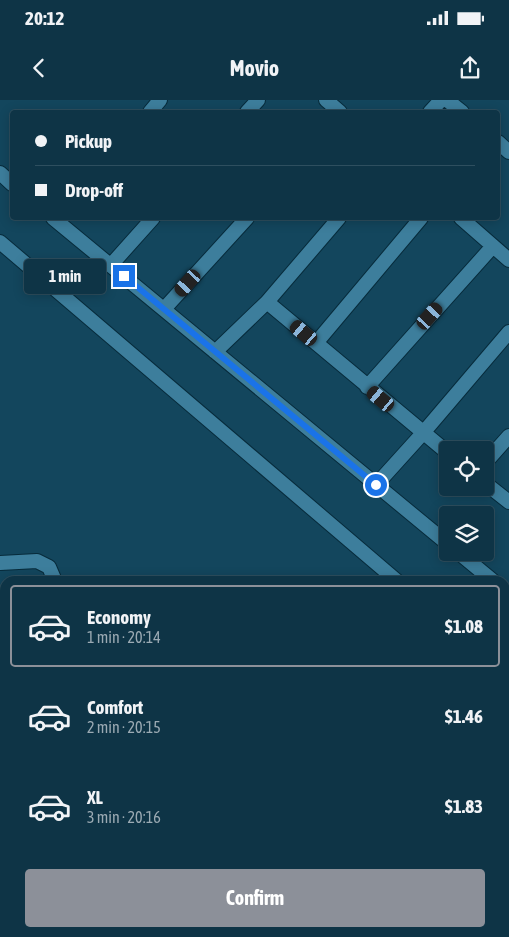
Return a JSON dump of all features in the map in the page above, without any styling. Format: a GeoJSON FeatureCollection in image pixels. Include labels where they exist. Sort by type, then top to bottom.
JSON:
{"type":"FeatureCollection","features":[{"type":"Feature","properties":{"kind":"street"},"geometry":{"type":"LineString","coordinates":[[152,110],[160,100]]}},
{"type":"Feature","properties":{"kind":"street"},"geometry":{"type":"LineString","coordinates":[[249,110],[258,100]]}},
{"type":"Feature","properties":{"kind":"street"},"geometry":{"type":"LineString","coordinates":[[326,100],[338,110]]}},
{"type":"Feature","properties":{"kind":"street"},"geometry":{"type":"LineString","coordinates":[[432,110],[441,100]]}},
{"type":"Feature","properties":{"kind":"street"},"geometry":{"type":"LineString","coordinates":[[447,100],[460,110]]}},
{"type":"Feature","properties":{"kind":"street"},"geometry":{"type":"LineString","coordinates":[[0,173],[10,182]]}},
{"type":"Feature","properties":{"kind":"street"},"geometry":{"type":"LineString","coordinates":[[58,220],[439,537]]}},
{"type":"Feature","properties":{"kind":"street"},"geometry":{"type":"LineString","coordinates":[[111,265],[151,220]]}},
{"type":"Feature","properties":{"kind":"street"},"geometry":{"type":"LineString","coordinates":[[164,309],[245,220]]}},
{"type":"Feature","properties":{"kind":"street"},"geometry":{"type":"LineString","coordinates":[[215,352],[267,302],[338,220]]}},
{"type":"Feature","properties":{"kind":"street"},"geometry":{"type":"LineString","coordinates":[[316,343],[420,220]]}},
{"type":"Feature","properties":{"kind":"street"},"geometry":{"type":"LineString","coordinates":[[463,220],[509,260]]}},
{"type":"Feature","properties":{"kind":"street"},"geometry":{"type":"LineString","coordinates":[[0,242],[391,576]]}},
{"type":"Feature","properties":{"kind":"street"},"geometry":{"type":"LineString","coordinates":[[367,387],[493,246]]}},
{"type":"Feature","properties":{"kind":"street"},"geometry":{"type":"LineString","coordinates":[[267,302],[439,446]]}},
{"type":"Feature","properties":{"kind":"street"},"geometry":{"type":"LineString","coordinates":[[376,485],[423,434],[509,332]]}},
{"type":"Feature","properties":{"kind":"street"},"geometry":{"type":"LineString","coordinates":[[494,453],[509,436]]}},
{"type":"Feature","properties":{"kind":"street"},"geometry":{"type":"LineString","coordinates":[[494,490],[509,502]]}},
{"type":"Feature","properties":{"kind":"street"},"geometry":{"type":"LineString","coordinates":[[0,562],[37,561],[50,567],[54,576]]}},
{"type":"Feature","properties":{"kind":"street"},"geometry":{"type":"LineString","coordinates":[[469,561],[487,576]]}},
{"type":"Feature","properties":{"kind":"route"},"geometry":{"type":"LineString","coordinates":[[124,276],[376,485]]}}]}
